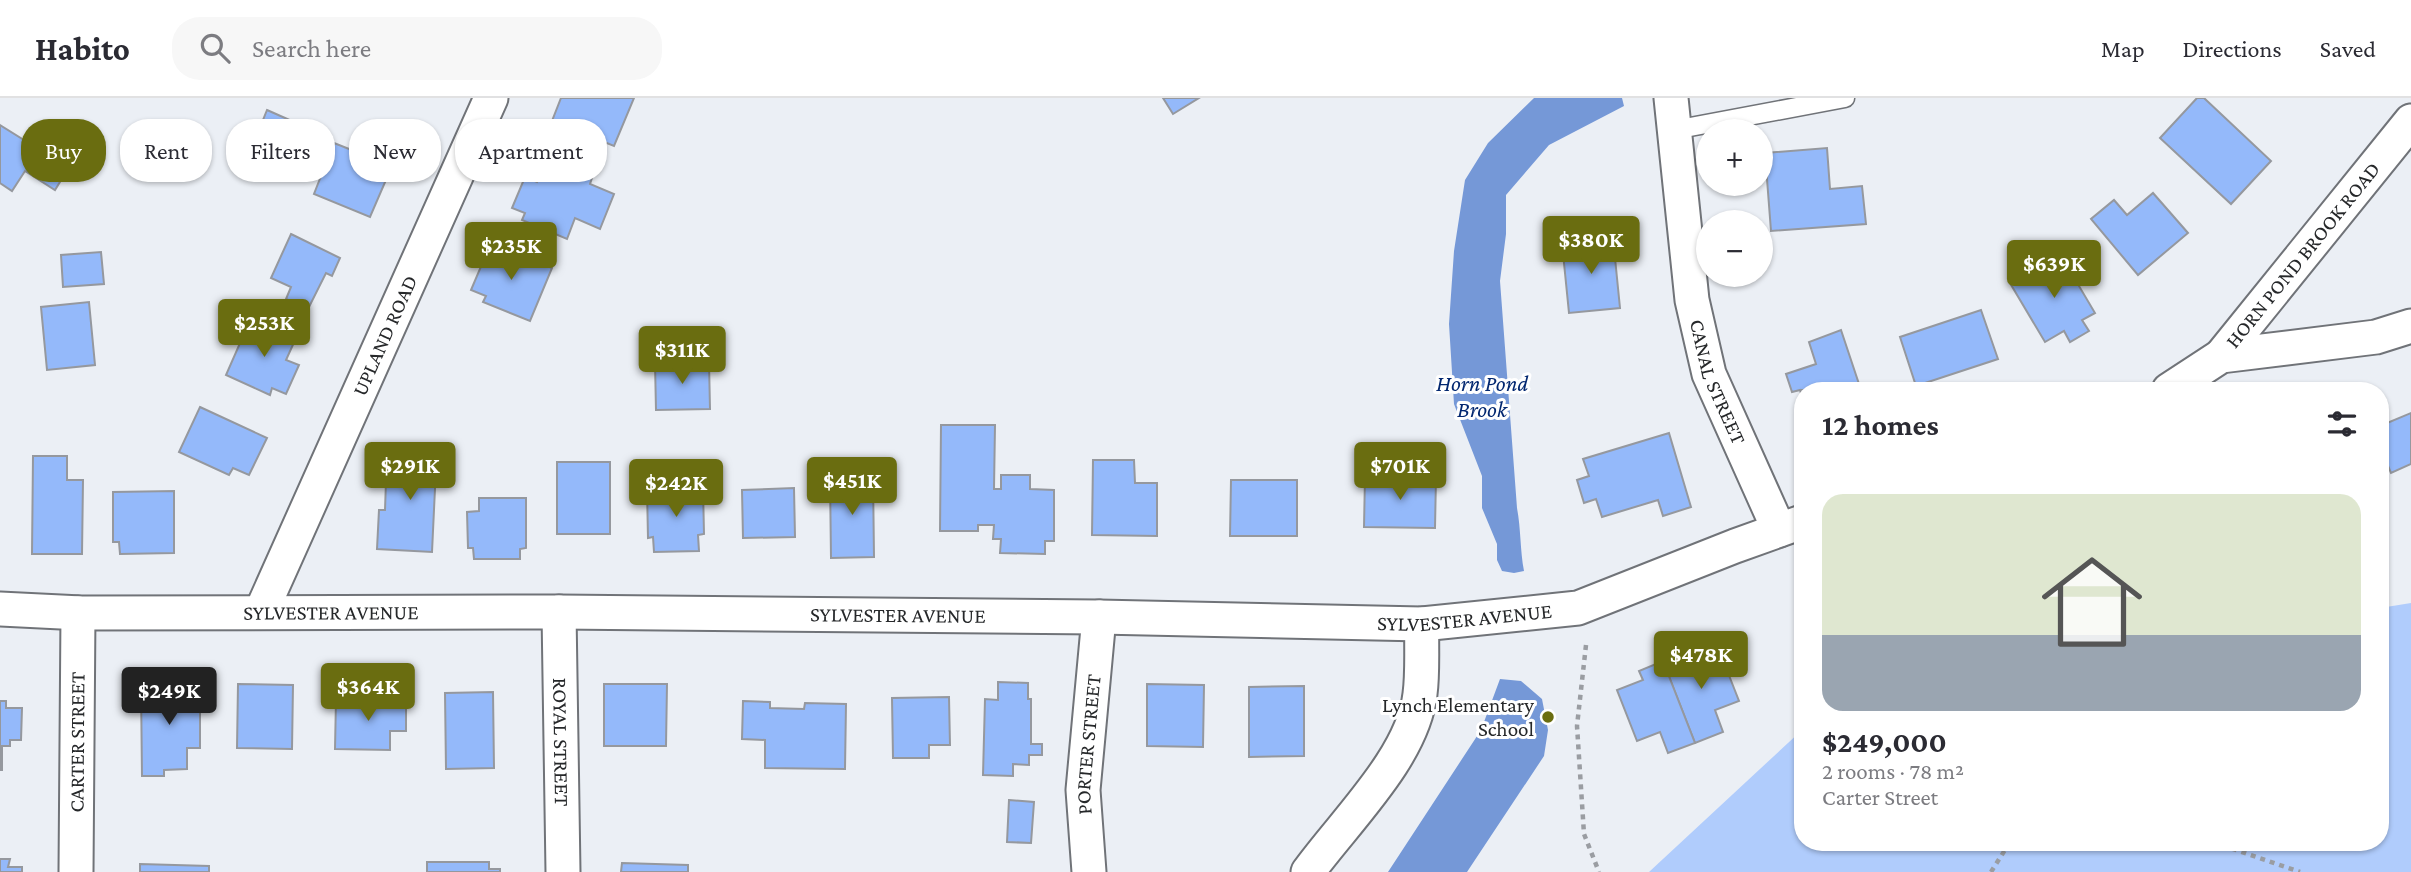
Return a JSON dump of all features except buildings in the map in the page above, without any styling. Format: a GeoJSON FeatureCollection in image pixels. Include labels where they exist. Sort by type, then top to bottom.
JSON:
{"type":"FeatureCollection","features":[{"type":"Feature","properties":{"kind":"street","name":"UPLAND ROAD"},"geometry":{"type":"LineString","coordinates":[[261,612],[491,98]]}},
{"type":"Feature","properties":{"kind":"street","name":"CANAL STREET"},"geometry":{"type":"LineString","coordinates":[[1671,98],[1692,300],[1709,374],[1791,526]]}},
{"type":"Feature","properties":{"kind":"street","name":"HORN POND BROOK ROAD"},"geometry":{"type":"LineString","coordinates":[[2221,356],[2411,121]]}},
{"type":"Feature","properties":{"kind":"street"},"geometry":{"type":"LineString","coordinates":[[2181,382],[2221,356],[2376,337],[2411,326]]}},
{"type":"Feature","properties":{"kind":"street","name":"SYLVESTER AVENUE"},"geometry":{"type":"LineString","coordinates":[[0,609],[78,613],[559,612],[1099,617],[1422,624],[1578,608],[1791,526]]}},
{"type":"Feature","properties":{"kind":"street","name":"ROYAL STREET"},"geometry":{"type":"LineString","coordinates":[[559,612],[564,872]]}},
{"type":"Feature","properties":{"kind":"street","name":"CARTER STREET"},"geometry":{"type":"LineString","coordinates":[[76,872],[78,613]]}},
{"type":"Feature","properties":{"kind":"street","name":"PORTER STREET"},"geometry":{"type":"LineString","coordinates":[[1089,872],[1083,790],[1099,617]]}},
{"type":"Feature","properties":{"kind":"street"},"geometry":{"type":"LineString","coordinates":[[1308,872],[1390,766],[1407,736],[1420,697],[1422,624]]}},
{"type":"Feature","properties":{"kind":"lane"},"geometry":{"type":"LineString","coordinates":[[1674,131],[1845,98]]}},
{"type":"Feature","properties":{"kind":"path"},"geometry":{"type":"LineString","coordinates":[[1591,602],[1577,726],[1584,834],[1600,872]]}},
{"type":"Feature","properties":{"kind":"path"},"geometry":{"type":"LineString","coordinates":[[1991,872],[2004,851]]}},
{"type":"Feature","properties":{"kind":"path"},"geometry":{"type":"LineString","coordinates":[[2239,851],[2300,872]]}},
{"type":"Feature","properties":{"kind":"shaded area"},"geometry":{"type":"Polygon","coordinates":[[[2411,603],[2411,872],[1649,872],[1794,737],[1794,851],[2389,851],[2389,607],[2411,603]]]}},
{"type":"Feature","properties":{"kind":"water","name":"Horn Pond Brook"},"geometry":{"type":"Polygon","coordinates":[[[1534,98],[1622,98],[1624,106],[1549,145],[1506,195],[1506,234],[1500,281],[1524,571],[1514,573],[1502,571],[1497,560],[1497,544],[1482,508],[1482,476],[1454,404],[1449,324],[1454,251],[1465,180],[1488,143],[1534,98]]]}},
{"type":"Feature","properties":{"kind":"water"},"geometry":{"type":"Polygon","coordinates":[[[1500,679],[1521,681],[1542,699],[1548,730],[1544,756],[1467,872],[1388,872],[1481,730],[1500,679]]]}},
{"type":"Feature","properties":{"kind":"place","name":"Lynch Elementary School"},"geometry":{"type":"Point","coordinates":[1548,717]}}]}
